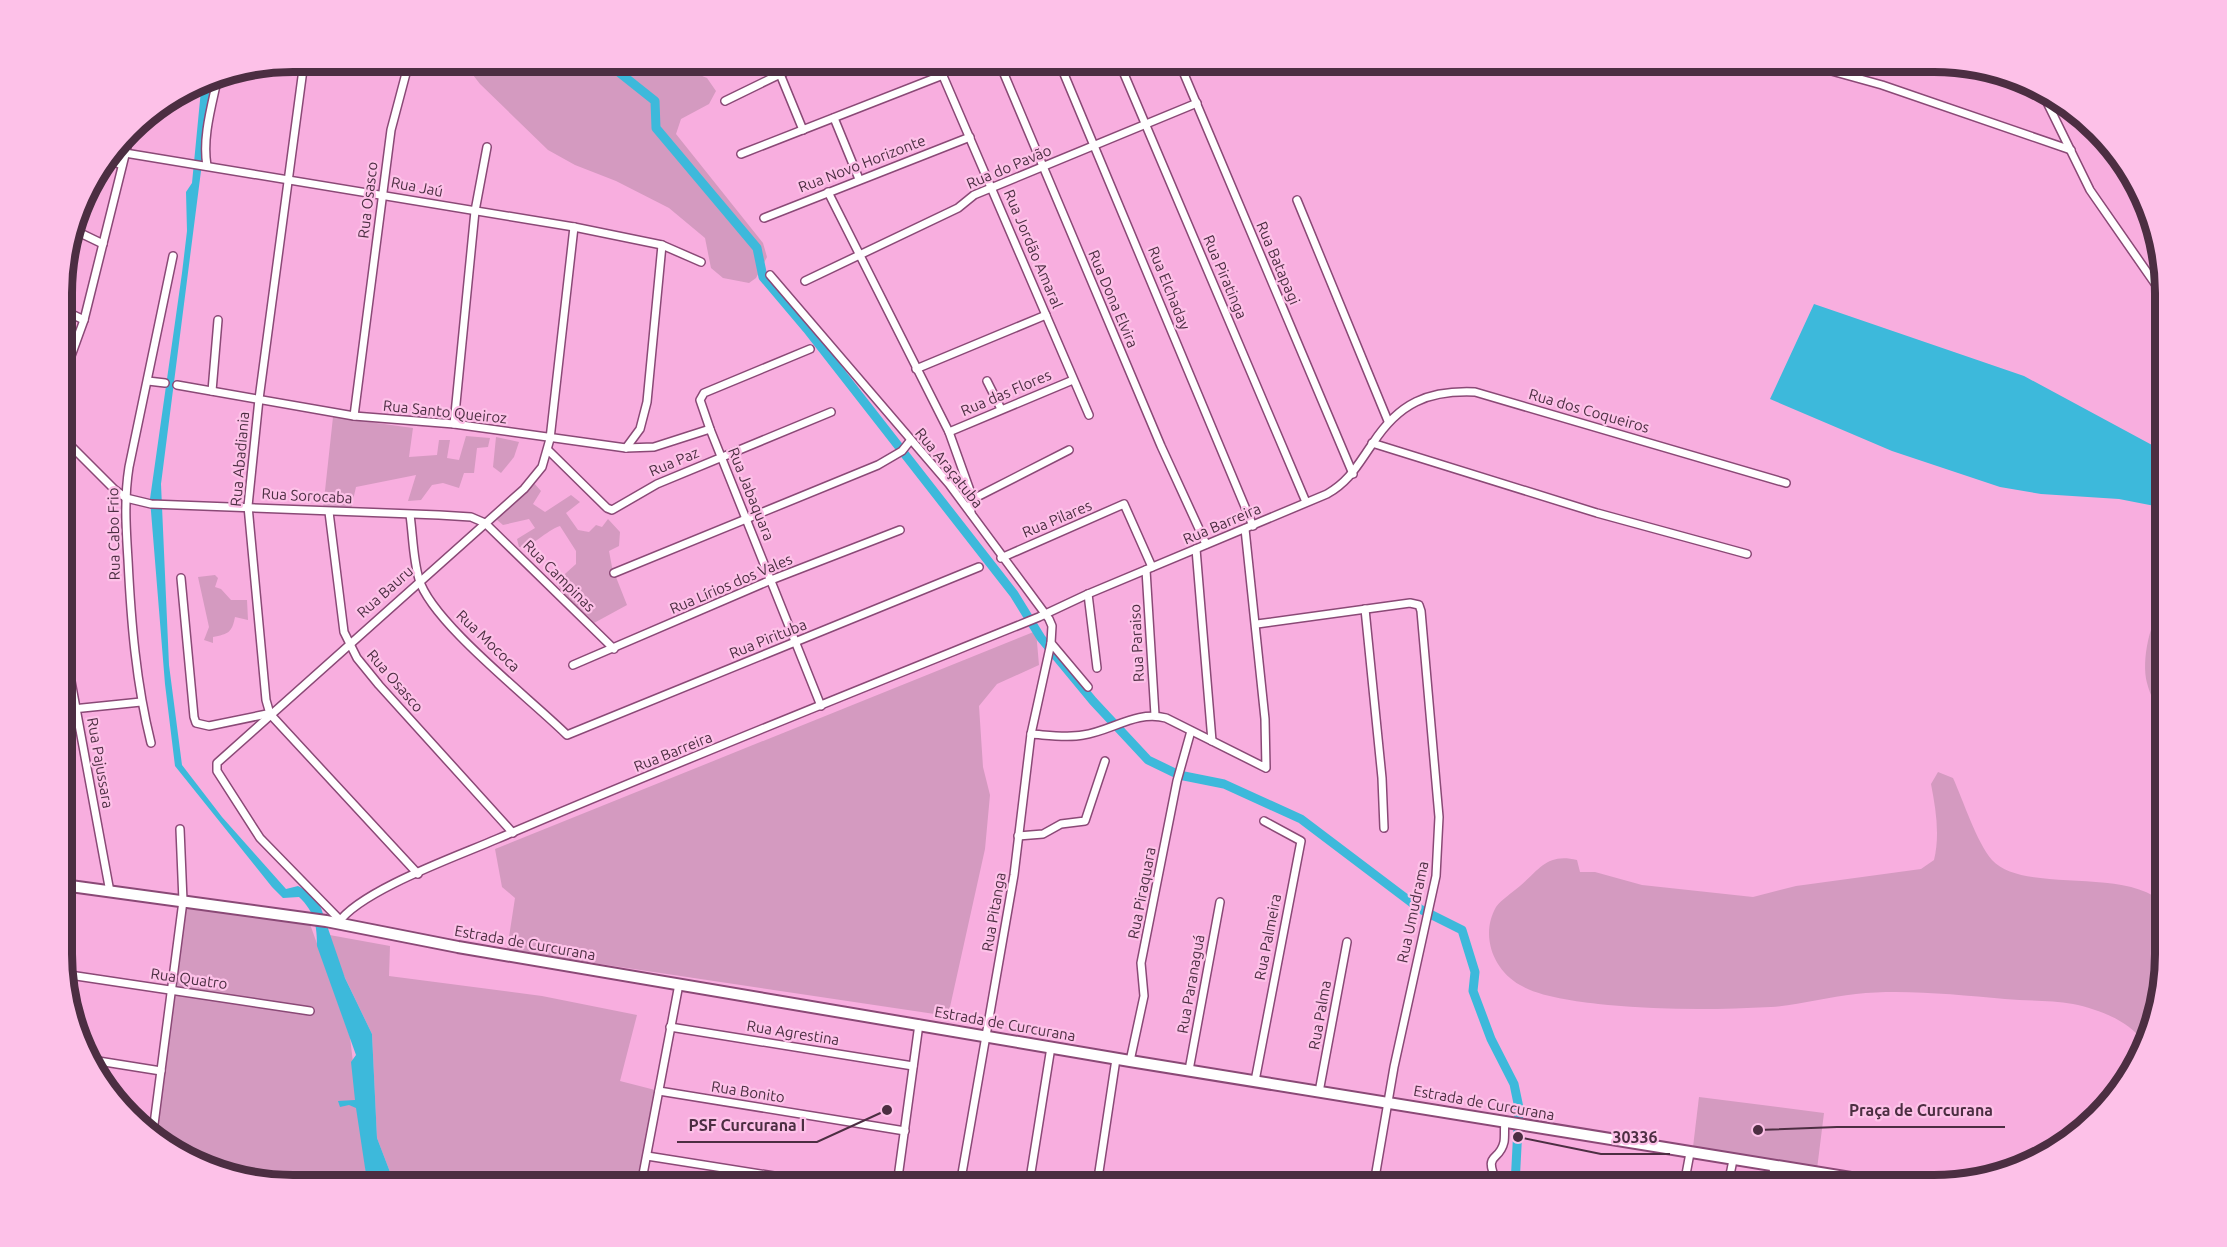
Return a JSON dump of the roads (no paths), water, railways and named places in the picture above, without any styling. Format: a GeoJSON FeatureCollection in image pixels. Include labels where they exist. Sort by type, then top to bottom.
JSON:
{"type":"FeatureCollection","features":[{"type":"Feature","properties":{"kind":"main road","name":"Estrada de Curcurana"},"geometry":{"type":"LineString","coordinates":[[72,886],[339,921],[678,984],[1116,1059],[1387,1101],[1827,1175]]}},
{"type":"Feature","properties":{"kind":"street","name":"Rua Abadiania"},"geometry":{"type":"LineString","coordinates":[[270,714],[248,506],[259,399],[302,72]]}},
{"type":"Feature","properties":{"kind":"street","name":"Rua Osasco"},"geometry":{"type":"LineString","coordinates":[[354,416],[391,130],[406,72]]}},
{"type":"Feature","properties":{"kind":"street"},"geometry":{"type":"LineString","coordinates":[[725,101],[784,72]]}},
{"type":"Feature","properties":{"kind":"street","name":"Rua Jordão Amaral"},"geometry":{"type":"LineString","coordinates":[[942,72],[994,189],[1089,415]]}},
{"type":"Feature","properties":{"kind":"street","name":"Rua Dona Elvira"},"geometry":{"type":"LineString","coordinates":[[1003,72],[1161,446],[1206,544]]}},
{"type":"Feature","properties":{"kind":"street","name":"Rua Elchaday"},"geometry":{"type":"LineString","coordinates":[[1063,72],[1096,145],[1253,526]]}},
{"type":"Feature","properties":{"kind":"street","name":"Rua Piratinga"},"geometry":{"type":"LineString","coordinates":[[1123,72],[1306,502]]}},
{"type":"Feature","properties":{"kind":"street","name":"Rua Batapagi"},"geometry":{"type":"LineString","coordinates":[[1183,72],[1353,474]]}},
{"type":"Feature","properties":{"kind":"street"},"geometry":{"type":"LineString","coordinates":[[1835,72],[1882,85],[2071,150]]}},
{"type":"Feature","properties":{"kind":"street"},"geometry":{"type":"LineString","coordinates":[[780,74],[803,130]]}},
{"type":"Feature","properties":{"kind":"street"},"geometry":{"type":"LineString","coordinates":[[741,153],[943,75]]}},
{"type":"Feature","properties":{"kind":"street"},"geometry":{"type":"LineString","coordinates":[[205,165],[209,123],[216,86]]}},
{"type":"Feature","properties":{"kind":"street","name":"Rua do Pavão"},"geometry":{"type":"LineString","coordinates":[[805,281],[958,208],[974,195],[994,189],[1145,123],[1197,103]]}},
{"type":"Feature","properties":{"kind":"street"},"geometry":{"type":"LineString","coordinates":[[2048,104],[2090,190],[2155,284]]}},
{"type":"Feature","properties":{"kind":"street"},"geometry":{"type":"LineString","coordinates":[[834,118],[859,179]]}},
{"type":"Feature","properties":{"kind":"street","name":"Rua Novo Horizonte"},"geometry":{"type":"LineString","coordinates":[[764,218],[970,137]]}},
{"type":"Feature","properties":{"kind":"street"},"geometry":{"type":"LineString","coordinates":[[454,424],[475,211],[487,147]]}},
{"type":"Feature","properties":{"kind":"street"},"geometry":{"type":"LineString","coordinates":[[72,353],[84,320],[125,149]]}},
{"type":"Feature","properties":{"kind":"street","name":"Rua Jaú"},"geometry":{"type":"LineString","coordinates":[[124,153],[289,178],[574,227],[662,245],[701,262]]}},
{"type":"Feature","properties":{"kind":"street"},"geometry":{"type":"LineString","coordinates":[[115,162],[122,165]]}},
{"type":"Feature","properties":{"kind":"street"},"geometry":{"type":"LineString","coordinates":[[828,192],[949,432],[973,499]]}},
{"type":"Feature","properties":{"kind":"street"},"geometry":{"type":"LineString","coordinates":[[1297,200],[1388,421]]}},
{"type":"Feature","properties":{"kind":"street","name":"Rua Bauru"},"geometry":{"type":"LineString","coordinates":[[339,921],[260,838],[217,771],[219,759],[532,479],[548,450],[550,439],[574,227]]}},
{"type":"Feature","properties":{"kind":"street"},"geometry":{"type":"LineString","coordinates":[[81,233],[103,244]]}},
{"type":"Feature","properties":{"kind":"street"},"geometry":{"type":"LineString","coordinates":[[626,448],[640,429],[647,402],[662,245]]}},
{"type":"Feature","properties":{"kind":"street","name":"Rua Cabo Frio"},"geometry":{"type":"LineString","coordinates":[[151,743],[141,702],[130,600],[126,498],[129,467],[172,256]]}},
{"type":"Feature","properties":{"kind":"street","name":"Rua Araçatuba"},"geometry":{"type":"LineString","coordinates":[[770,275],[949,484],[1042,616],[1052,626],[1051,643],[1088,687]]}},
{"type":"Feature","properties":{"kind":"street"},"geometry":{"type":"LineString","coordinates":[[72,314],[84,320]]}},
{"type":"Feature","properties":{"kind":"street"},"geometry":{"type":"LineString","coordinates":[[916,369],[1046,315]]}},
{"type":"Feature","properties":{"kind":"street"},"geometry":{"type":"LineString","coordinates":[[212,391],[218,320]]}},
{"type":"Feature","properties":{"kind":"street","name":"Rua Jabaquara"},"geometry":{"type":"LineString","coordinates":[[810,349],[704,393],[700,400],[720,457],[797,642],[821,706]]}},
{"type":"Feature","properties":{"kind":"street","name":"Rua das Flores"},"geometry":{"type":"LineString","coordinates":[[949,432],[1073,380]]}},
{"type":"Feature","properties":{"kind":"street"},"geometry":{"type":"LineString","coordinates":[[148,381],[165,383]]}},
{"type":"Feature","properties":{"kind":"street"},"geometry":{"type":"LineString","coordinates":[[987,381],[1001,410]]}},
{"type":"Feature","properties":{"kind":"street","name":"Rua Santo Queiroz"},"geometry":{"type":"LineString","coordinates":[[177,385],[354,416],[454,424],[626,448],[654,447],[710,429]]}},
{"type":"Feature","properties":{"kind":"street","name":"Rua dos Coqueiros"},"geometry":{"type":"LineString","coordinates":[[1388,421],[1408,405],[1431,395],[1449,391],[1475,392],[1786,483]]}},
{"type":"Feature","properties":{"kind":"street","name":"Rua Paz"},"geometry":{"type":"LineString","coordinates":[[548,450],[609,510],[619,507],[643,490],[831,412]]}},
{"type":"Feature","properties":{"kind":"street","name":"Rua Barreira"},"geometry":{"type":"LineString","coordinates":[[339,921],[363,902],[418,874],[1042,616],[1088,594],[1253,526],[1340,486],[1353,474],[1388,421]]}},
{"type":"Feature","properties":{"kind":"street"},"geometry":{"type":"LineString","coordinates":[[614,573],[878,465],[902,451],[910,441]]}},
{"type":"Feature","properties":{"kind":"street"},"geometry":{"type":"LineString","coordinates":[[1372,443],[1598,513],[1747,554]]}},
{"type":"Feature","properties":{"kind":"street"},"geometry":{"type":"LineString","coordinates":[[72,447],[126,498]]}},
{"type":"Feature","properties":{"kind":"street"},"geometry":{"type":"LineString","coordinates":[[971,516],[970,505],[973,499],[1069,450]]}},
{"type":"Feature","properties":{"kind":"street","name":"Rua Sorocaba"},"geometry":{"type":"LineString","coordinates":[[126,498],[151,504],[248,506],[329,512],[471,517],[485,523]]}},
{"type":"Feature","properties":{"kind":"street","name":"Rua Pilares"},"geometry":{"type":"LineString","coordinates":[[1001,558],[1124,504],[1149,569]]}},
{"type":"Feature","properties":{"kind":"street","name":"Rua Osasco"},"geometry":{"type":"LineString","coordinates":[[329,512],[344,632],[349,644],[379,685],[513,833]]}},
{"type":"Feature","properties":{"kind":"street","name":"Rua Mococa"},"geometry":{"type":"LineString","coordinates":[[410,515],[419,579],[425,593],[451,627],[567,735]]}},
{"type":"Feature","properties":{"kind":"street","name":"Rua Campinas"},"geometry":{"type":"LineString","coordinates":[[485,523],[614,650]]}},
{"type":"Feature","properties":{"kind":"street"},"geometry":{"type":"LineString","coordinates":[[1031,734],[1082,736],[1120,722],[1155,715],[1266,768],[1268,765],[1257,624],[1245,529]]}},
{"type":"Feature","properties":{"kind":"street","name":"Rua Lírios dos Vales"},"geometry":{"type":"LineString","coordinates":[[573,665],[614,650],[771,580],[900,530]]}},
{"type":"Feature","properties":{"kind":"street"},"geometry":{"type":"LineString","coordinates":[[1196,549],[1212,741]]}},
{"type":"Feature","properties":{"kind":"street","name":"Rua Pirituba"},"geometry":{"type":"LineString","coordinates":[[567,735],[979,567]]}},
{"type":"Feature","properties":{"kind":"street","name":"Rua Paraiso"},"geometry":{"type":"LineString","coordinates":[[1149,569],[1155,715]]}},
{"type":"Feature","properties":{"kind":"street"},"geometry":{"type":"LineString","coordinates":[[181,578],[196,723],[210,726],[270,714],[418,874]]}},
{"type":"Feature","properties":{"kind":"street"},"geometry":{"type":"LineString","coordinates":[[1088,594],[1097,668]]}},
{"type":"Feature","properties":{"kind":"street","name":"Rua Umudrama"},"geometry":{"type":"LineString","coordinates":[[1365,609],[1410,603],[1419,605],[1439,817],[1439,845],[1431,906],[1418,951],[1387,1101],[1375,1175]]}},
{"type":"Feature","properties":{"kind":"street"},"geometry":{"type":"LineString","coordinates":[[1257,624],[1365,609],[1382,778],[1384,828]]}},
{"type":"Feature","properties":{"kind":"street","name":"Rua Pitanga"},"geometry":{"type":"LineString","coordinates":[[962,1175],[1014,875],[1031,734],[1051,643]]}},
{"type":"Feature","properties":{"kind":"street","name":"Rua Pajussara"},"geometry":{"type":"LineString","coordinates":[[72,684],[110,892]]}},
{"type":"Feature","properties":{"kind":"street"},"geometry":{"type":"LineString","coordinates":[[72,710],[141,702]]}},
{"type":"Feature","properties":{"kind":"street","name":"Rua Piraquara"},"geometry":{"type":"LineString","coordinates":[[1130,1061],[1144,996],[1141,963],[1177,781],[1191,731]]}},
{"type":"Feature","properties":{"kind":"street"},"geometry":{"type":"LineString","coordinates":[[1018,836],[1043,834],[1061,824],[1085,821],[1106,761]]}},
{"type":"Feature","properties":{"kind":"street","name":"Rua Palmeira"},"geometry":{"type":"LineString","coordinates":[[1255,1081],[1301,841],[1264,821]]}},
{"type":"Feature","properties":{"kind":"street"},"geometry":{"type":"LineString","coordinates":[[154,1126],[183,901],[180,829]]}},
{"type":"Feature","properties":{"kind":"street","name":"Rua Paranaguá"},"geometry":{"type":"LineString","coordinates":[[1190,1070],[1220,902]]}},
{"type":"Feature","properties":{"kind":"street","name":"Rua Palma"},"geometry":{"type":"LineString","coordinates":[[1319,1092],[1347,942]]}},
{"type":"Feature","properties":{"kind":"street","name":"Rua Quatro"},"geometry":{"type":"LineString","coordinates":[[73,975],[310,1011]]}},
{"type":"Feature","properties":{"kind":"street"},"geometry":{"type":"LineString","coordinates":[[643,1175],[678,984]]}},
{"type":"Feature","properties":{"kind":"street"},"geometry":{"type":"LineString","coordinates":[[898,1175],[919,1024]]}},
{"type":"Feature","properties":{"kind":"street","name":"Rua Agrestina"},"geometry":{"type":"LineString","coordinates":[[670,1027],[912,1066]]}},
{"type":"Feature","properties":{"kind":"street"},"geometry":{"type":"LineString","coordinates":[[1031,1175],[1051,1047]]}},
{"type":"Feature","properties":{"kind":"street"},"geometry":{"type":"LineString","coordinates":[[1098,1175],[1116,1059]]}},
{"type":"Feature","properties":{"kind":"street"},"geometry":{"type":"LineString","coordinates":[[100,1061],[161,1071]]}},
{"type":"Feature","properties":{"kind":"street","name":"Rua Bonito"},"geometry":{"type":"LineString","coordinates":[[659,1091],[905,1131]]}},
{"type":"Feature","properties":{"kind":"street"},"geometry":{"type":"LineString","coordinates":[[1494,1175],[1490,1165],[1491,1158],[1504,1144],[1507,1122]]}},
{"type":"Feature","properties":{"kind":"street"},"geometry":{"type":"LineString","coordinates":[[1686,1175],[1690,1153]]}},
{"type":"Feature","properties":{"kind":"street"},"geometry":{"type":"LineString","coordinates":[[647,1156],[768,1175]]}},
{"type":"Feature","properties":{"kind":"street"},"geometry":{"type":"LineString","coordinates":[[1730,1175],[1733,1160]]}},
{"type":"Feature","properties":{"kind":"street"},"geometry":{"type":"LineString","coordinates":[[1773,1175],[1774,1167]]}},
{"type":"Feature","properties":{"kind":"water"},"geometry":{"type":"Polygon","coordinates":[[[212,88],[161,484],[169,665],[182,765],[222,817],[286,889],[298,886],[311,893],[321,908],[345,978],[372,1034],[377,1138],[391,1175],[366,1175],[356,1108],[349,1105],[340,1107],[338,1101],[355,1100],[351,1062],[356,1055],[317,946],[316,926],[309,908],[299,897],[283,898],[272,887],[175,766],[165,684],[150,499],[187,231],[186,192],[192,183],[201,92],[212,88]]]}},
{"type":"Feature","properties":{"kind":"water"},"geometry":{"type":"Polygon","coordinates":[[[1814,304],[2024,376],[2155,447],[2155,506],[2119,499],[2041,494],[2000,487],[1892,451],[1770,399],[1814,304]]]}},
{"type":"Feature","properties":{"kind":"waterway"},"geometry":{"type":"LineString","coordinates":[[619,72],[655,101],[656,128],[757,248],[763,277],[807,329],[1014,594],[1041,638],[1093,701],[1148,760],[1179,775],[1224,784],[1301,819],[1420,909],[1462,930],[1475,972],[1473,991],[1491,1039],[1514,1084],[1519,1108],[1516,1175]]}},
{"type":"Feature","properties":{"kind":"place","name":"PSF Curcurana I"},"geometry":{"type":"Point","coordinates":[887,1110]}},
{"type":"Feature","properties":{"kind":"place","name":"Praça de Curcurana"},"geometry":{"type":"Point","coordinates":[1758,1130]}},
{"type":"Feature","properties":{"kind":"place","name":"30336"},"geometry":{"type":"Point","coordinates":[1518,1137]}}]}
